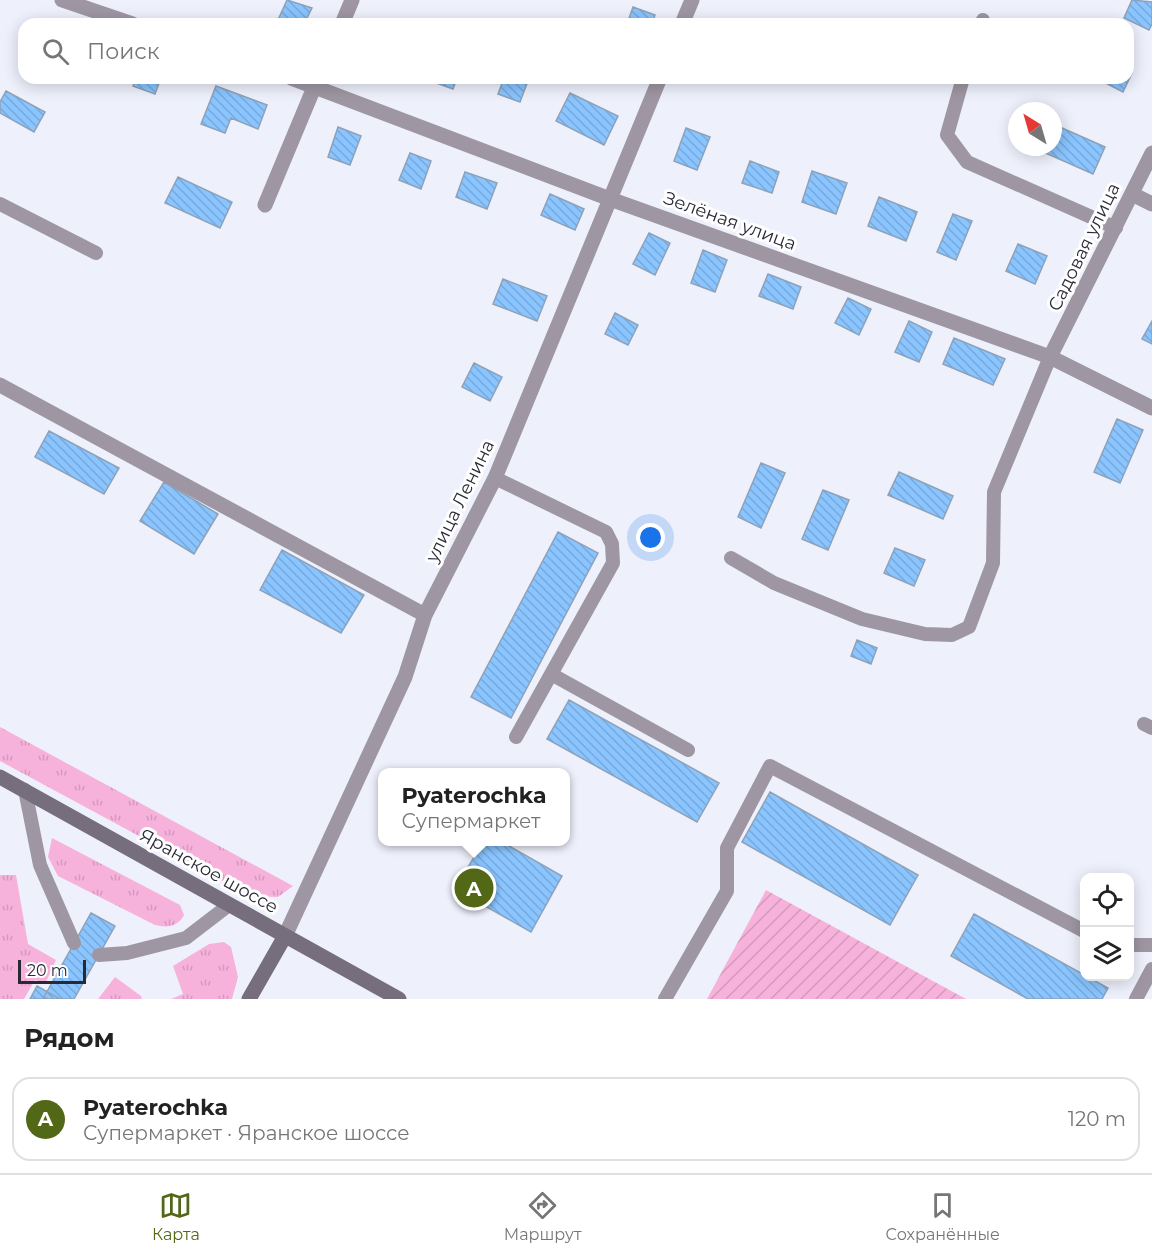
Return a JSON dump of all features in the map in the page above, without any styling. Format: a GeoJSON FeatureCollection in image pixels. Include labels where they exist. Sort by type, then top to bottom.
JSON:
{"type":"FeatureCollection","features":[{"type":"Feature","properties":{"kind":"main road","name":"Яранское шоссе"},"geometry":{"type":"LineString","coordinates":[[0,777],[399,999]]}},
{"type":"Feature","properties":{"kind":"main road"},"geometry":{"type":"LineString","coordinates":[[249,999],[285,936]]}},
{"type":"Feature","properties":{"kind":"street"},"geometry":{"type":"LineString","coordinates":[[62,0],[115,18]]}},
{"type":"Feature","properties":{"kind":"street"},"geometry":{"type":"LineString","coordinates":[[344,18],[352,0]]}},
{"type":"Feature","properties":{"kind":"street"},"geometry":{"type":"LineString","coordinates":[[684,18],[692,0]]}},
{"type":"Feature","properties":{"kind":"street"},"geometry":{"type":"LineString","coordinates":[[265,205],[315,84]]}},
{"type":"Feature","properties":{"kind":"street","name":"Зелёная улица"},"geometry":{"type":"LineString","coordinates":[[321,84],[610,199],[1050,357],[1152,408]]}},
{"type":"Feature","properties":{"kind":"street","name":"улица Ленина"},"geometry":{"type":"LineString","coordinates":[[285,936],[405,676],[425,615],[495,477],[658,84]]}},
{"type":"Feature","properties":{"kind":"street","name":"Садовая улица"},"geometry":{"type":"LineString","coordinates":[[1050,357],[1152,153]]}},
{"type":"Feature","properties":{"kind":"street"},"geometry":{"type":"LineString","coordinates":[[1132,194],[1152,204]]}},
{"type":"Feature","properties":{"kind":"street"},"geometry":{"type":"LineString","coordinates":[[0,385],[425,615]]}},
{"type":"Feature","properties":{"kind":"lane"},"geometry":{"type":"LineString","coordinates":[[961,84],[947,135],[967,162],[1116,228]]}},
{"type":"Feature","properties":{"kind":"lane"},"geometry":{"type":"LineString","coordinates":[[0,204],[96,253]]}},
{"type":"Feature","properties":{"kind":"lane"},"geometry":{"type":"LineString","coordinates":[[731,558],[774,583],[862,619],[925,634],[952,635],[969,627],[993,563],[994,492],[1050,357]]}},
{"type":"Feature","properties":{"kind":"lane"},"geometry":{"type":"LineString","coordinates":[[495,477],[606,532],[612,544],[613,563],[516,737]]}},
{"type":"Feature","properties":{"kind":"lane"},"geometry":{"type":"LineString","coordinates":[[551,675],[688,750]]}},
{"type":"Feature","properties":{"kind":"lane"},"geometry":{"type":"LineString","coordinates":[[665,999],[726,891],[727,848],[770,766],[1080,929]]}},
{"type":"Feature","properties":{"kind":"lane"},"geometry":{"type":"LineString","coordinates":[[25,790],[40,865],[74,943]]}},
{"type":"Feature","properties":{"kind":"lane"},"geometry":{"type":"LineString","coordinates":[[99,955],[127,953],[186,938],[229,905]]}},
{"type":"Feature","properties":{"kind":"lane"},"geometry":{"type":"LineString","coordinates":[[1134,945],[1152,945]]}},
{"type":"Feature","properties":{"kind":"lane"},"geometry":{"type":"LineString","coordinates":[[1136,999],[1152,969]]}},
{"type":"Feature","properties":{"kind":"green space"},"geometry":{"type":"Polygon","coordinates":[[[0,727],[293,886],[278,897],[250,896],[0,761],[0,727]]]}},
{"type":"Feature","properties":{"kind":"green space"},"geometry":{"type":"Polygon","coordinates":[[[52,838],[180,905],[184,915],[182,919],[172,926],[155,925],[58,876],[48,857],[52,838]]]}},
{"type":"Feature","properties":{"kind":"green space"},"geometry":{"type":"Polygon","coordinates":[[[0,875],[16,875],[28,944],[56,960],[45,984],[35,980],[24,999],[0,999],[0,875]]]}},
{"type":"Feature","properties":{"kind":"green space"},"geometry":{"type":"Polygon","coordinates":[[[766,890],[966,999],[707,999],[766,890]]]}},
{"type":"Feature","properties":{"kind":"green space"},"geometry":{"type":"Polygon","coordinates":[[[224,942],[231,947],[238,977],[232,999],[171,999],[183,994],[173,966],[209,944],[224,942]]]}},
{"type":"Feature","properties":{"kind":"green space"},"geometry":{"type":"Polygon","coordinates":[[[115,977],[141,996],[142,999],[98,999],[115,977]]]}},
{"type":"Feature","properties":{"kind":"building"},"geometry":{"type":"Polygon","coordinates":[[[287,0],[312,8],[307,18],[279,18],[287,0]]]}},
{"type":"Feature","properties":{"kind":"building"},"geometry":{"type":"Polygon","coordinates":[[[1132,0],[1152,2],[1152,24],[1149,30],[1134,23],[1134,18],[1124,18],[1132,0]]]}},
{"type":"Feature","properties":{"kind":"building"},"geometry":{"type":"Polygon","coordinates":[[[633,7],[655,15],[654,18],[629,18],[633,7]]]}},
{"type":"Feature","properties":{"kind":"building"},"geometry":{"type":"Polygon","coordinates":[[[134,84],[159,84],[155,94],[133,86],[134,84]]]}},
{"type":"Feature","properties":{"kind":"building"},"geometry":{"type":"Polygon","coordinates":[[[439,84],[455,84],[453,89],[439,84]]]}},
{"type":"Feature","properties":{"kind":"building"},"geometry":{"type":"Polygon","coordinates":[[[502,84],[527,84],[520,102],[498,94],[502,84]]]}},
{"type":"Feature","properties":{"kind":"building"},"geometry":{"type":"Polygon","coordinates":[[[1108,84],[1127,84],[1123,92],[1108,84]]]}},
{"type":"Feature","properties":{"kind":"building"},"geometry":{"type":"Polygon","coordinates":[[[216,86],[267,105],[258,129],[231,118],[225,133],[201,124],[216,86]]]}},
{"type":"Feature","properties":{"kind":"building"},"geometry":{"type":"Polygon","coordinates":[[[6,91],[45,112],[34,132],[0,113],[0,102],[6,91]]]}},
{"type":"Feature","properties":{"kind":"building"},"geometry":{"type":"Polygon","coordinates":[[[570,93],[618,116],[604,145],[556,121],[570,93]]]}},
{"type":"Feature","properties":{"kind":"building"},"geometry":{"type":"Polygon","coordinates":[[[338,127],[361,136],[350,165],[328,157],[338,127]]]}},
{"type":"Feature","properties":{"kind":"building"},"geometry":{"type":"Polygon","coordinates":[[[686,128],[710,137],[697,170],[674,161],[686,128]]]}},
{"type":"Feature","properties":{"kind":"building"},"geometry":{"type":"Polygon","coordinates":[[[1062,128],[1105,147],[1093,174],[1052,156],[1062,156],[1062,128]]]}},
{"type":"Feature","properties":{"kind":"building"},"geometry":{"type":"Polygon","coordinates":[[[410,153],[431,161],[421,189],[399,180],[410,153]]]}},
{"type":"Feature","properties":{"kind":"building"},"geometry":{"type":"Polygon","coordinates":[[[750,161],[779,172],[772,193],[742,183],[750,161]]]}},
{"type":"Feature","properties":{"kind":"building"},"geometry":{"type":"Polygon","coordinates":[[[812,171],[847,183],[836,214],[802,202],[812,171]]]}},
{"type":"Feature","properties":{"kind":"building"},"geometry":{"type":"Polygon","coordinates":[[[465,172],[497,183],[487,209],[456,197],[465,172]]]}},
{"type":"Feature","properties":{"kind":"building"},"geometry":{"type":"Polygon","coordinates":[[[178,177],[232,202],[220,228],[165,203],[178,177]]]}},
{"type":"Feature","properties":{"kind":"building"},"geometry":{"type":"Polygon","coordinates":[[[550,194],[584,209],[575,230],[541,215],[550,194]]]}},
{"type":"Feature","properties":{"kind":"building"},"geometry":{"type":"Polygon","coordinates":[[[879,197],[917,212],[906,241],[868,226],[879,197]]]}},
{"type":"Feature","properties":{"kind":"building"},"geometry":{"type":"Polygon","coordinates":[[[953,214],[972,221],[956,260],[937,252],[953,214]]]}},
{"type":"Feature","properties":{"kind":"building"},"geometry":{"type":"Polygon","coordinates":[[[649,233],[670,243],[655,275],[633,264],[649,233]]]}},
{"type":"Feature","properties":{"kind":"building"},"geometry":{"type":"Polygon","coordinates":[[[1018,244],[1047,256],[1035,284],[1006,271],[1018,244]]]}},
{"type":"Feature","properties":{"kind":"building"},"geometry":{"type":"Polygon","coordinates":[[[703,250],[727,260],[715,292],[691,283],[703,250]]]}},
{"type":"Feature","properties":{"kind":"building"},"geometry":{"type":"Polygon","coordinates":[[[768,274],[801,287],[793,309],[759,296],[768,274]]]}},
{"type":"Feature","properties":{"kind":"building"},"geometry":{"type":"Polygon","coordinates":[[[503,279],[547,296],[537,321],[493,304],[503,279]]]}},
{"type":"Feature","properties":{"kind":"building"},"geometry":{"type":"Polygon","coordinates":[[[848,298],[871,309],[859,335],[835,323],[848,298]]]}},
{"type":"Feature","properties":{"kind":"building"},"geometry":{"type":"Polygon","coordinates":[[[615,313],[638,325],[628,345],[605,334],[615,313]]]}},
{"type":"Feature","properties":{"kind":"building"},"geometry":{"type":"Polygon","coordinates":[[[909,321],[932,332],[919,362],[895,352],[909,321]]]}},
{"type":"Feature","properties":{"kind":"building"},"geometry":{"type":"Polygon","coordinates":[[[1152,321],[1152,344],[1142,339],[1152,321]]]}},
{"type":"Feature","properties":{"kind":"building"},"geometry":{"type":"Polygon","coordinates":[[[954,338],[1005,359],[993,385],[943,364],[954,338]]]}},
{"type":"Feature","properties":{"kind":"building"},"geometry":{"type":"Polygon","coordinates":[[[474,363],[502,377],[490,401],[462,387],[474,363]]]}},
{"type":"Feature","properties":{"kind":"building"},"geometry":{"type":"Polygon","coordinates":[[[1117,419],[1143,430],[1120,483],[1094,472],[1117,419]]]}},
{"type":"Feature","properties":{"kind":"building"},"geometry":{"type":"Polygon","coordinates":[[[49,431],[119,468],[104,494],[35,457],[49,431]]]}},
{"type":"Feature","properties":{"kind":"building"},"geometry":{"type":"Polygon","coordinates":[[[761,463],[785,473],[761,528],[738,517],[761,463]]]}},
{"type":"Feature","properties":{"kind":"building"},"geometry":{"type":"Polygon","coordinates":[[[899,472],[953,496],[943,519],[888,495],[899,472]]]}},
{"type":"Feature","properties":{"kind":"building"},"geometry":{"type":"Polygon","coordinates":[[[164,482],[218,514],[194,554],[140,521],[164,482]]]}},
{"type":"Feature","properties":{"kind":"building"},"geometry":{"type":"Polygon","coordinates":[[[823,490],[849,500],[828,550],[802,539],[823,490]]]}},
{"type":"Feature","properties":{"kind":"building"},"geometry":{"type":"Polygon","coordinates":[[[558,532],[598,553],[511,718],[471,697],[558,532]]]}},
{"type":"Feature","properties":{"kind":"building"},"geometry":{"type":"Polygon","coordinates":[[[895,548],[925,560],[914,586],[884,573],[895,548]]]}},
{"type":"Feature","properties":{"kind":"building"},"geometry":{"type":"Polygon","coordinates":[[[282,550],[364,595],[341,633],[260,590],[282,550]]]}},
{"type":"Feature","properties":{"kind":"building"},"geometry":{"type":"Polygon","coordinates":[[[857,640],[877,648],[871,664],[851,656],[857,640]]]}},
{"type":"Feature","properties":{"kind":"building"},"geometry":{"type":"Polygon","coordinates":[[[569,700],[719,783],[697,822],[547,739],[569,700]]]}},
{"type":"Feature","properties":{"kind":"building"},"geometry":{"type":"Polygon","coordinates":[[[770,792],[918,875],[890,925],[742,842],[770,792]]]}},
{"type":"Feature","properties":{"kind":"building"},"geometry":{"type":"Polygon","coordinates":[[[481,846],[509,846],[562,876],[531,932],[455,889],[481,846]]]}},
{"type":"Feature","properties":{"kind":"building"},"geometry":{"type":"Polygon","coordinates":[[[91,913],[115,926],[74,999],[44,997],[91,913]]]}},
{"type":"Feature","properties":{"kind":"building"},"geometry":{"type":"Polygon","coordinates":[[[974,914],[1080,973],[1080,981],[1095,981],[1108,988],[1102,999],[1028,999],[951,956],[974,914]]]}},
{"type":"Feature","properties":{"kind":"building"},"geometry":{"type":"Polygon","coordinates":[[[37,986],[60,999],[30,999],[37,986]]]}},
{"type":"Feature","properties":{"kind":"place","name":"Pyaterochka"},"geometry":{"type":"Point","coordinates":[474,888]}}]}
